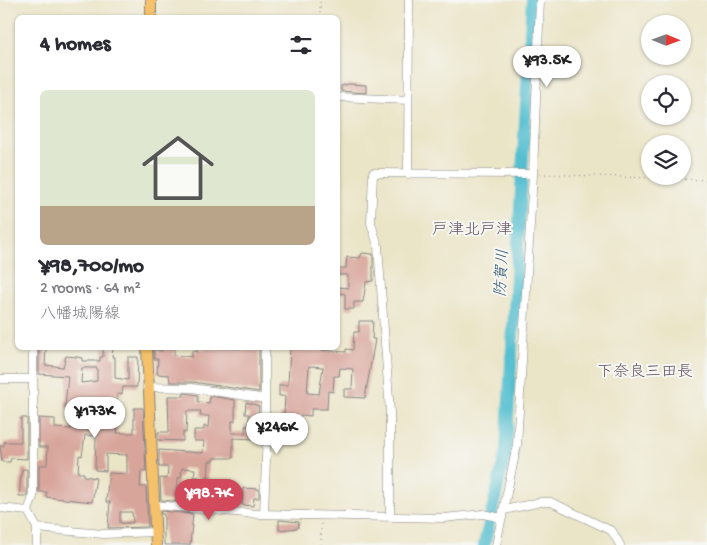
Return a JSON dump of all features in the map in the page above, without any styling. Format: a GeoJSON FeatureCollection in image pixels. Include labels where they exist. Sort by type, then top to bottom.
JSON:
{"type":"FeatureCollection","features":[{"type":"Feature","properties":{"kind":"main road"},"geometry":{"type":"LineString","coordinates":[[151,0],[151,15]]}},
{"type":"Feature","properties":{"kind":"main road"},"geometry":{"type":"LineString","coordinates":[[147,350],[147,387],[156,545]]}},
{"type":"Feature","properties":{"kind":"street"},"geometry":{"type":"LineString","coordinates":[[408,174],[409,0]]}},
{"type":"Feature","properties":{"kind":"street"},"geometry":{"type":"LineString","coordinates":[[496,545],[517,445],[533,174],[540,0]]}},
{"type":"Feature","properties":{"kind":"street"},"geometry":{"type":"LineString","coordinates":[[340,97],[408,100]]}},
{"type":"Feature","properties":{"kind":"street"},"geometry":{"type":"LineString","coordinates":[[390,517],[390,414],[378,246],[371,223],[373,173],[533,174]]}},
{"type":"Feature","properties":{"kind":"street"},"geometry":{"type":"LineString","coordinates":[[33,350],[32,498],[28,511],[37,528],[37,545]]}},
{"type":"Feature","properties":{"kind":"street"},"geometry":{"type":"LineString","coordinates":[[264,514],[267,431],[265,350]]}},
{"type":"Feature","properties":{"kind":"street"},"geometry":{"type":"LineString","coordinates":[[0,379],[33,379]]}},
{"type":"Feature","properties":{"kind":"street"},"geometry":{"type":"LineString","coordinates":[[147,387],[192,388],[260,398],[265,396]]}},
{"type":"Feature","properties":{"kind":"street"},"geometry":{"type":"LineString","coordinates":[[154,506],[264,514],[444,518],[483,514],[502,515],[541,502],[551,502],[612,531],[620,545]]}},
{"type":"Feature","properties":{"kind":"street"},"geometry":{"type":"LineString","coordinates":[[0,508],[28,511]]}},
{"type":"Feature","properties":{"kind":"street"},"geometry":{"type":"LineString","coordinates":[[37,528],[103,534],[156,532]]}},
{"type":"Feature","properties":{"kind":"path"},"geometry":{"type":"LineString","coordinates":[[320,0],[320,15]]}},
{"type":"Feature","properties":{"kind":"path"},"geometry":{"type":"LineString","coordinates":[[533,174],[707,180]]}},
{"type":"Feature","properties":{"kind":"path"},"geometry":{"type":"LineString","coordinates":[[321,516],[321,545]]}},
{"type":"Feature","properties":{"kind":"building"},"geometry":{"type":"Polygon","coordinates":[[[349,84],[366,85],[366,93],[341,91],[341,86],[349,84]]]}},
{"type":"Feature","properties":{"kind":"building"},"geometry":{"type":"Polygon","coordinates":[[[362,253],[373,254],[373,281],[366,282],[363,302],[354,302],[354,309],[345,309],[345,294],[340,293],[340,287],[348,288],[348,275],[340,275],[340,268],[346,268],[347,257],[360,258],[362,253]]]}},
{"type":"Feature","properties":{"kind":"building"},"geometry":{"type":"Polygon","coordinates":[[[359,321],[373,321],[372,339],[375,339],[365,398],[344,397],[344,389],[352,389],[353,369],[340,368],[339,376],[334,376],[333,392],[328,391],[327,409],[311,409],[311,416],[300,415],[299,427],[279,427],[281,414],[284,414],[285,396],[279,396],[279,385],[288,385],[290,350],[346,352],[346,349],[353,350],[354,332],[359,332],[359,321]],[[309,366],[307,393],[319,394],[323,367],[309,366]]]}},
{"type":"Feature","properties":{"kind":"building"},"geometry":{"type":"Polygon","coordinates":[[[39,350],[46,350],[45,365],[63,367],[66,356],[82,358],[82,361],[100,361],[100,357],[103,357],[103,350],[113,350],[112,357],[115,357],[115,378],[128,380],[128,357],[138,357],[137,387],[123,387],[122,394],[117,394],[117,401],[110,401],[109,419],[111,424],[118,424],[117,433],[134,433],[134,408],[143,408],[146,472],[141,471],[140,487],[146,487],[148,527],[108,528],[110,502],[106,502],[109,473],[127,474],[127,455],[106,454],[106,471],[95,470],[96,436],[85,435],[82,456],[79,455],[78,473],[84,473],[84,476],[96,478],[92,502],[46,497],[47,492],[39,492],[39,465],[47,465],[48,447],[39,447],[39,418],[55,419],[55,428],[71,429],[72,409],[66,409],[65,406],[68,376],[39,374],[39,350]],[[82,368],[81,383],[97,381],[97,368],[82,368]],[[120,512],[120,523],[133,523],[132,512],[120,512]]]}},
{"type":"Feature","properties":{"kind":"building"},"geometry":{"type":"Polygon","coordinates":[[[154,350],[174,350],[174,355],[192,357],[192,351],[197,352],[197,350],[259,350],[259,392],[193,382],[170,382],[169,375],[157,374],[158,359],[154,359],[154,350]]]}},
{"type":"Feature","properties":{"kind":"building"},"geometry":{"type":"Polygon","coordinates":[[[184,393],[198,395],[198,402],[209,403],[210,396],[235,400],[235,421],[232,421],[232,433],[245,433],[245,426],[249,426],[249,414],[245,414],[246,402],[259,406],[255,439],[233,438],[233,458],[213,458],[213,461],[209,461],[207,504],[161,500],[160,478],[167,479],[168,467],[159,467],[159,450],[203,453],[204,441],[194,441],[194,430],[204,430],[204,426],[208,427],[209,416],[200,416],[201,411],[187,411],[186,433],[183,432],[183,441],[158,440],[158,432],[169,432],[168,396],[184,396],[184,393]],[[182,468],[181,478],[178,478],[177,490],[198,492],[199,477],[194,477],[195,469],[182,468]]]}},
{"type":"Feature","properties":{"kind":"building"},"geometry":{"type":"Polygon","coordinates":[[[21,418],[27,418],[27,459],[11,458],[10,462],[2,462],[0,446],[4,446],[4,442],[21,442],[21,418]]]}},
{"type":"Feature","properties":{"kind":"building"},"geometry":{"type":"Polygon","coordinates":[[[22,469],[27,469],[27,496],[19,496],[22,469]]]}},
{"type":"Feature","properties":{"kind":"building"},"geometry":{"type":"Polygon","coordinates":[[[243,488],[259,489],[259,498],[254,498],[253,506],[242,505],[243,488]]]}},
{"type":"Feature","properties":{"kind":"building"},"geometry":{"type":"Polygon","coordinates":[[[161,511],[193,514],[190,545],[164,545],[164,514],[161,514],[161,511]]]}},
{"type":"Feature","properties":{"kind":"building"},"geometry":{"type":"Polygon","coordinates":[[[279,520],[299,522],[298,528],[279,530],[279,520]]]}},
{"type":"Feature","properties":{"kind":"waterway","name":"防賀川"},"geometry":{"type":"LineString","coordinates":[[484,545],[506,451],[532,0]]}},
{"type":"Feature","properties":{"kind":"district","name":"戸津北戸津"},"geometry":{"type":"Point","coordinates":[472,228]}},
{"type":"Feature","properties":{"kind":"district","name":"下奈良三田長"},"geometry":{"type":"Point","coordinates":[645,370]}}]}
